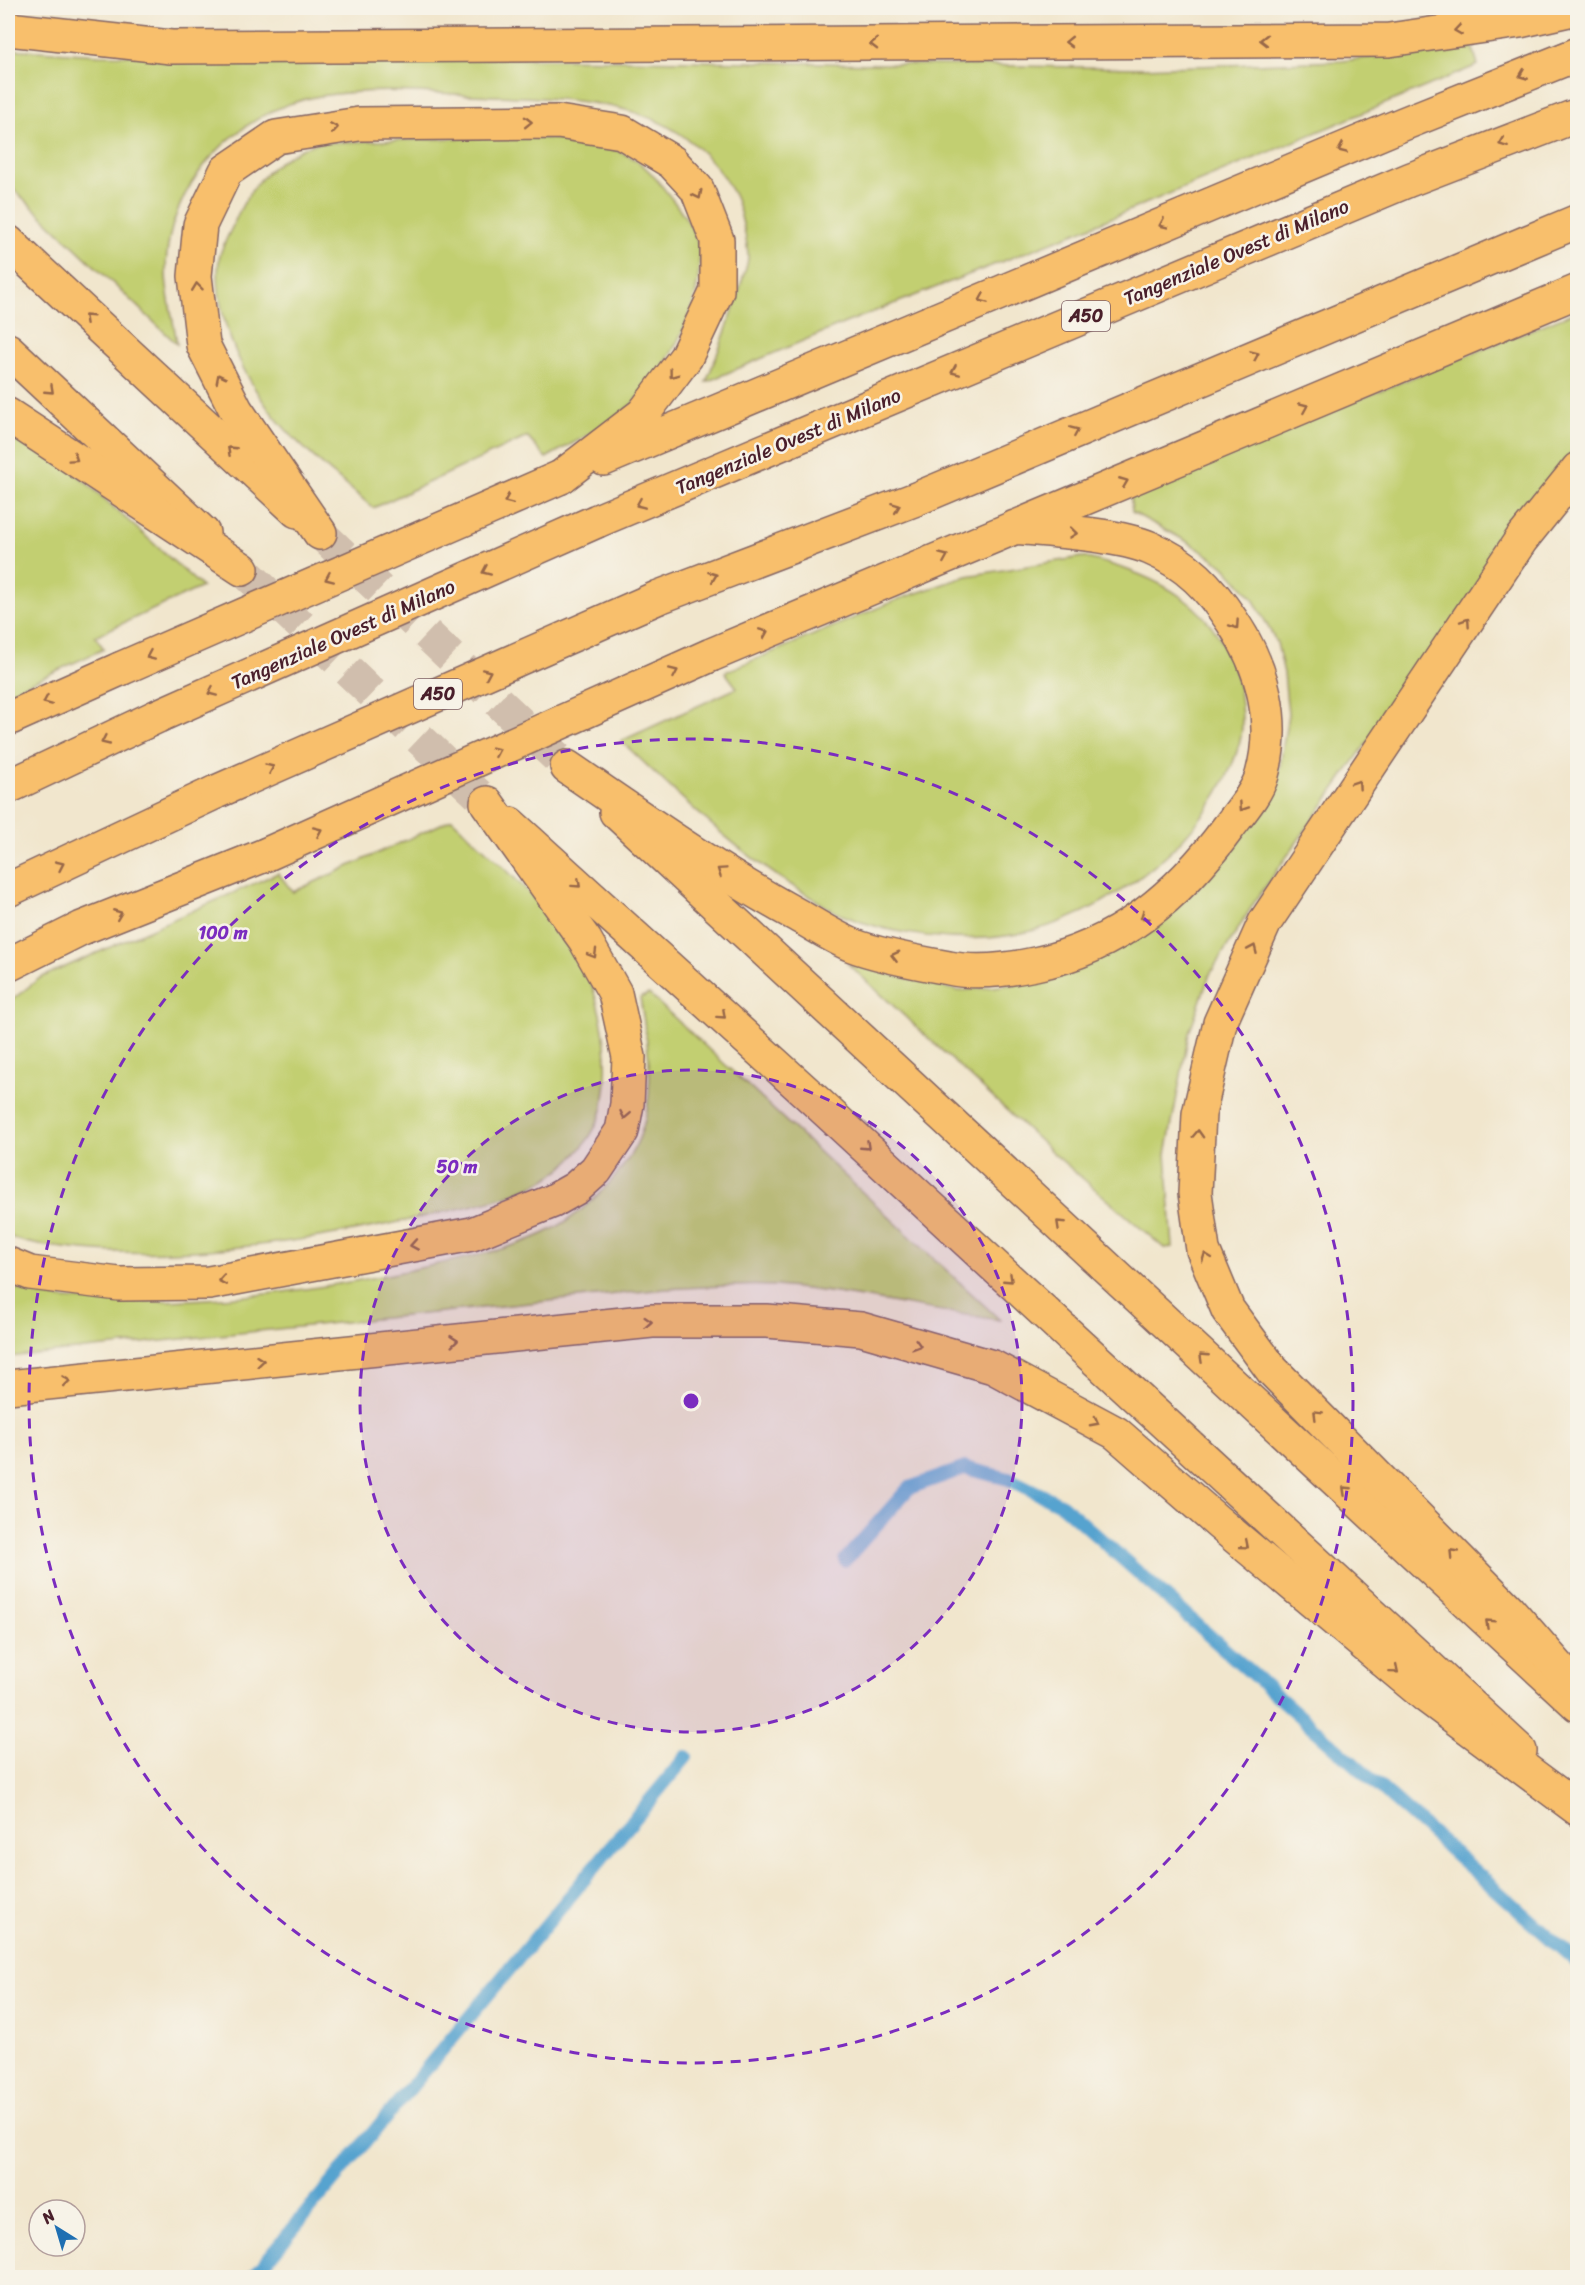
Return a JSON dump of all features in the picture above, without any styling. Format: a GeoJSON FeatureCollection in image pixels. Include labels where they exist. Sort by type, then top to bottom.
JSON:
{"type":"FeatureCollection","features":[{"type":"Feature","properties":{"kind":"highway"},"geometry":{"type":"LineString","coordinates":[[8,29],[171,47],[1389,40],[1520,21],[1578,8]]}},
{"type":"Feature","properties":{"kind":"highway"},"geometry":{"type":"LineString","coordinates":[[8,718],[561,477],[1403,124],[1578,54]]}},
{"type":"Feature","properties":{"kind":"highway","name":"Tangenziale Ovest di Milano"},"geometry":{"type":"LineString","coordinates":[[8,787],[158,716],[597,521],[1409,180],[1578,114]]}},
{"type":"Feature","properties":{"kind":"highway"},"geometry":{"type":"LineString","coordinates":[[8,242],[320,533],[236,410],[203,345],[195,276],[200,225],[226,171],[276,137],[359,124],[558,122],[622,132],[672,162],[697,189],[717,240],[717,291],[686,357],[643,414],[561,477]]}},
{"type":"Feature","properties":{"kind":"highway","name":"A50"},"geometry":{"type":"LineString","coordinates":[[8,890],[216,792],[659,597],[916,499],[1578,221]]}},
{"type":"Feature","properties":{"kind":"highway"},"geometry":{"type":"LineString","coordinates":[[8,965],[82,928],[265,855],[711,655],[1578,291]]}},
{"type":"Feature","properties":{"kind":"highway"},"geometry":{"type":"LineString","coordinates":[[8,350],[242,569],[8,415]]}},
{"type":"Feature","properties":{"kind":"highway"},"geometry":{"type":"LineString","coordinates":[[1578,469],[1521,540],[1265,922],[1220,1023],[1199,1114],[1195,1193],[1203,1250],[1228,1310],[1272,1370],[1501,1602],[1578,1689]]}},
{"type":"Feature","properties":{"kind":"highway"},"geometry":{"type":"LineString","coordinates":[[1015,527],[1085,534],[1148,547],[1180,564],[1211,590],[1246,642],[1260,672],[1267,710],[1267,744],[1261,778],[1220,838],[1188,877],[1149,914],[1104,942],[1061,959],[1006,970],[952,969],[852,945],[740,884],[567,767],[1578,1705]]}},
{"type":"Feature","properties":{"kind":"highway"},"geometry":{"type":"LineString","coordinates":[[8,1264],[30,1273],[118,1284],[209,1283],[472,1234],[553,1201],[576,1188],[596,1170],[622,1131],[627,1104],[629,1057],[615,993],[585,940],[487,803],[808,1094],[1578,1804]]}},
{"type":"Feature","properties":{"kind":"highway"},"geometry":{"type":"LineString","coordinates":[[8,981],[82,928]]}},
{"type":"Feature","properties":{"kind":"highway"},"geometry":{"type":"LineString","coordinates":[[8,1387],[652,1321],[766,1320],[861,1329],[993,1367],[1116,1433],[1219,1523],[1426,1696],[1578,1809]]}},
{"type":"Feature","properties":{"kind":"green space"},"geometry":{"type":"Polygon","coordinates":[[[1472,45],[1478,65],[1075,233],[845,323],[706,382],[730,319],[747,263],[747,243],[739,208],[734,195],[712,161],[684,137],[654,119],[620,108],[546,98],[377,91],[320,96],[289,104],[260,117],[234,135],[211,157],[192,182],[178,210],[169,240],[166,272],[177,344],[8,184],[8,49],[98,55],[359,56],[1142,68],[1342,61],[1472,45]]]}},
{"type":"Feature","properties":{"kind":"green space"},"geometry":{"type":"Polygon","coordinates":[[[520,136],[602,146],[635,159],[648,170],[683,214],[696,238],[699,251],[699,271],[690,312],[672,352],[648,387],[625,411],[603,426],[546,458],[527,437],[373,508],[298,442],[273,415],[259,395],[236,352],[221,306],[218,282],[219,259],[222,250],[241,207],[257,183],[290,155],[317,143],[520,136]]]}},
{"type":"Feature","properties":{"kind":"green space"},"geometry":{"type":"Polygon","coordinates":[[[1577,311],[1577,445],[1254,903],[1210,974],[1189,1033],[1166,1154],[1173,1247],[1164,1248],[1053,1153],[848,964],[959,991],[1017,984],[1190,895],[1231,853],[1253,819],[1280,766],[1288,714],[1284,673],[1277,643],[1252,597],[1223,565],[1188,542],[1132,512],[1130,492],[1577,311]]]}},
{"type":"Feature","properties":{"kind":"green space"},"geometry":{"type":"Polygon","coordinates":[[[8,433],[60,459],[202,587],[95,636],[104,649],[8,693],[8,433]]]}},
{"type":"Feature","properties":{"kind":"green space"},"geometry":{"type":"Polygon","coordinates":[[[1082,557],[1110,564],[1161,584],[1183,598],[1202,615],[1218,636],[1231,660],[1239,689],[1242,715],[1240,741],[1227,776],[1207,809],[1182,840],[1152,868],[1119,892],[1084,912],[1048,926],[992,938],[926,936],[882,928],[842,915],[756,861],[687,803],[621,741],[737,688],[725,672],[899,599],[967,576],[1082,557]]]}},
{"type":"Feature","properties":{"kind":"green space"},"geometry":{"type":"Polygon","coordinates":[[[452,819],[510,873],[551,917],[575,951],[594,993],[600,1015],[606,1061],[603,1106],[589,1138],[565,1165],[536,1184],[495,1200],[331,1235],[281,1242],[219,1249],[127,1252],[43,1245],[8,1236],[8,1003],[40,978],[278,873],[293,892],[452,819]]]}},
{"type":"Feature","properties":{"kind":"green space"},"geometry":{"type":"Polygon","coordinates":[[[649,994],[1000,1320],[804,1289],[762,1285],[720,1286],[665,1289],[8,1357],[8,1287],[50,1297],[81,1300],[190,1300],[273,1293],[356,1281],[468,1257],[512,1246],[555,1228],[580,1211],[616,1176],[640,1136],[650,1085],[648,1050],[640,998],[649,994]]]}},
{"type":"Feature","properties":{"kind":"waterway"},"geometry":{"type":"LineString","coordinates":[[845,1560],[909,1488],[965,1468],[1009,1479],[1062,1505],[1578,1963]]}},
{"type":"Feature","properties":{"kind":"waterway"},"geometry":{"type":"LineString","coordinates":[[252,2278],[686,1757]]}},
{"type":"Feature","properties":{"kind":"tunnel"},"geometry":{"type":"LineString","coordinates":[[320,533],[567,767]]}},
{"type":"Feature","properties":{"kind":"tunnel"},"geometry":{"type":"LineString","coordinates":[[242,569],[487,803]]}}]}
